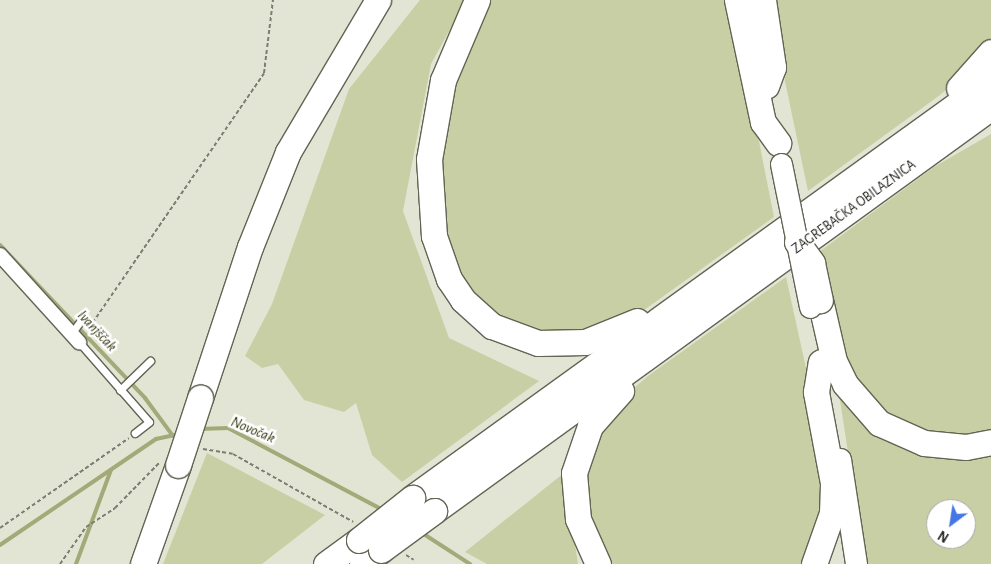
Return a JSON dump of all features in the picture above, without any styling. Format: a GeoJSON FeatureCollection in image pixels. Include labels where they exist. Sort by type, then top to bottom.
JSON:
{"type":"FeatureCollection","features":[{"type":"Feature","properties":{"kind":"highway"},"geometry":{"type":"LineString","coordinates":[[143,564],[250,248],[288,152],[378,0]]}},
{"type":"Feature","properties":{"kind":"highway"},"geometry":{"type":"LineString","coordinates":[[477,0],[443,80],[430,152],[428,196],[440,259],[449,279],[477,314],[514,337],[563,345],[585,342],[635,322],[726,259],[756,250]]}},
{"type":"Feature","properties":{"kind":"highway"},"geometry":{"type":"LineString","coordinates":[[737,0],[763,122],[780,153]]}},
{"type":"Feature","properties":{"kind":"highway"},"geometry":{"type":"LineString","coordinates":[[763,0],[773,67],[766,86]]}},
{"type":"Feature","properties":{"kind":"highway"},"geometry":{"type":"LineString","coordinates":[[861,174],[876,149],[952,94],[991,52]]}},
{"type":"Feature","properties":{"kind":"highway","name":"ZAGREBAČKA OBILAZNICA"},"geometry":{"type":"LineString","coordinates":[[372,546],[412,498],[991,80]]}},
{"type":"Feature","properties":{"kind":"highway","name":"ZAGREBAČKA OBILAZNICA"},"geometry":{"type":"LineString","coordinates":[[372,546],[434,511],[991,107]]}},
{"type":"Feature","properties":{"kind":"highway"},"geometry":{"type":"LineString","coordinates":[[864,200],[889,194],[991,126]]}},
{"type":"Feature","properties":{"kind":"highway"},"geometry":{"type":"LineString","coordinates":[[797,242],[812,263],[815,303],[834,360],[845,384],[879,423],[924,443],[966,447],[991,442]]}},
{"type":"Feature","properties":{"kind":"highway"},"geometry":{"type":"LineString","coordinates":[[598,564],[584,539],[573,495],[581,446],[608,402],[694,336],[717,306]]}},
{"type":"Feature","properties":{"kind":"highway"},"geometry":{"type":"LineString","coordinates":[[814,564],[832,513],[832,484],[816,392],[821,362]]}},
{"type":"Feature","properties":{"kind":"highway"},"geometry":{"type":"LineString","coordinates":[[326,564],[372,546]]}},
{"type":"Feature","properties":{"kind":"main road"},"geometry":{"type":"LineString","coordinates":[[750,0],[797,242]]}},
{"type":"Feature","properties":{"kind":"main road"},"geometry":{"type":"LineString","coordinates":[[815,303],[821,362],[856,564]]}},
{"type":"Feature","properties":{"kind":"street"},"geometry":{"type":"LineString","coordinates":[[0,255],[74,336]]}},
{"type":"Feature","properties":{"kind":"lane"},"geometry":{"type":"LineString","coordinates":[[81,320],[74,336],[122,388],[149,422],[135,434]]}},
{"type":"Feature","properties":{"kind":"lane"},"geometry":{"type":"LineString","coordinates":[[122,388],[150,361]]}},
{"type":"Feature","properties":{"kind":"path"},"geometry":{"type":"LineString","coordinates":[[74,336],[264,73],[273,0]]}},
{"type":"Feature","properties":{"kind":"path"},"geometry":{"type":"LineString","coordinates":[[0,528],[135,434]]}},
{"type":"Feature","properties":{"kind":"path"},"geometry":{"type":"LineString","coordinates":[[60,564],[86,527],[115,508],[179,459],[233,454],[372,546],[414,560]]}},
{"type":"Feature","properties":{"kind":"green space"},"geometry":{"type":"Polygon","coordinates":[[[420,0],[466,0],[431,64],[403,211],[449,338],[539,381],[402,482],[372,455],[356,403],[344,412],[304,400],[278,364],[262,368],[245,356],[272,304],[349,89],[420,0]]]}},
{"type":"Feature","properties":{"kind":"green space"},"geometry":{"type":"Polygon","coordinates":[[[486,0],[731,0],[774,217],[633,318],[555,337],[499,321],[474,299],[454,271],[443,236],[441,136],[453,76],[486,0]]]}},
{"type":"Feature","properties":{"kind":"green space"},"geometry":{"type":"Polygon","coordinates":[[[768,0],[991,0],[991,38],[963,75],[940,95],[808,191],[768,0]]]}},
{"type":"Feature","properties":{"kind":"green space"},"geometry":{"type":"Polygon","coordinates":[[[991,134],[991,433],[925,436],[873,409],[841,358],[819,252],[934,167],[991,134]]]}},
{"type":"Feature","properties":{"kind":"green space"},"geometry":{"type":"Polygon","coordinates":[[[786,277],[813,400],[825,498],[806,564],[608,564],[592,537],[583,491],[591,439],[619,401],[648,376],[786,277]]]}},
{"type":"Feature","properties":{"kind":"green space"},"geometry":{"type":"Polygon","coordinates":[[[838,387],[864,419],[991,448],[991,564],[865,564],[838,387]]]}},
{"type":"Feature","properties":{"kind":"green space"},"geometry":{"type":"Polygon","coordinates":[[[207,453],[325,515],[262,564],[163,564],[207,453]]]}},
{"type":"Feature","properties":{"kind":"green space"},"geometry":{"type":"Polygon","coordinates":[[[564,473],[578,564],[487,564],[465,552],[564,473]]]}},
{"type":"Feature","properties":{"kind":"waterway","name":"Ivanjščak"},"geometry":{"type":"LineString","coordinates":[[0,245],[145,398],[173,436]]}},
{"type":"Feature","properties":{"kind":"waterway","name":"Novočak"},"geometry":{"type":"LineString","coordinates":[[199,429],[228,428],[383,510]]}},
{"type":"Feature","properties":{"kind":"waterway","name":"Novočak"},"geometry":{"type":"LineString","coordinates":[[0,545],[156,439],[180,434]]}},
{"type":"Feature","properties":{"kind":"waterway"},"geometry":{"type":"LineString","coordinates":[[76,564],[111,470]]}},
{"type":"Feature","properties":{"kind":"waterway","name":"Novočak"},"geometry":{"type":"LineString","coordinates":[[419,531],[470,564]]}}]}
